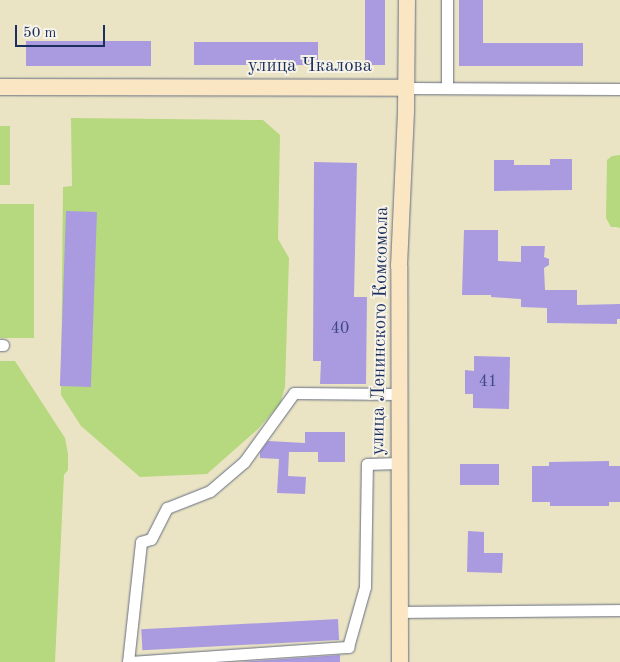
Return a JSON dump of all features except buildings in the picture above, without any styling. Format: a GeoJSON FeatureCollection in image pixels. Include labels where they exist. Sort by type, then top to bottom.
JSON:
{"type":"FeatureCollection","features":[{"type":"Feature","properties":{"kind":"main road","name":"улица Ленинского Комсомола"},"geometry":{"type":"LineString","coordinates":[[400,662],[399,266],[406,88],[407,0]]}},
{"type":"Feature","properties":{"kind":"main road","name":"улица Чкалова"},"geometry":{"type":"LineString","coordinates":[[0,87],[406,88]]}},
{"type":"Feature","properties":{"kind":"street"},"geometry":{"type":"LineString","coordinates":[[447,0],[448,88]]}},
{"type":"Feature","properties":{"kind":"street","name":"улица Чкалова"},"geometry":{"type":"LineString","coordinates":[[406,88],[620,89]]}},
{"type":"Feature","properties":{"kind":"street"},"geometry":{"type":"LineString","coordinates":[[399,463],[368,464],[365,587],[348,647],[128,662],[141,542],[151,539],[167,508],[210,491],[244,462],[294,393],[400,394]]}},
{"type":"Feature","properties":{"kind":"street"},"geometry":{"type":"LineString","coordinates":[[400,612],[620,610]]}},
{"type":"Feature","properties":{"kind":"green space"},"geometry":{"type":"Polygon","coordinates":[[[71,118],[263,120],[280,135],[278,239],[289,258],[285,387],[280,404],[258,429],[207,474],[140,477],[81,426],[61,395],[63,187],[72,186],[71,118]]]}},
{"type":"Feature","properties":{"kind":"green space"},"geometry":{"type":"Polygon","coordinates":[[[0,126],[10,126],[10,185],[0,185],[0,126]]]}},
{"type":"Feature","properties":{"kind":"green space"},"geometry":{"type":"Polygon","coordinates":[[[620,155],[620,228],[611,227],[606,218],[607,160],[612,156],[620,155]]]}},
{"type":"Feature","properties":{"kind":"green space"},"geometry":{"type":"Polygon","coordinates":[[[0,204],[34,204],[34,338],[0,338],[0,204]]]}},
{"type":"Feature","properties":{"kind":"green space"},"geometry":{"type":"Polygon","coordinates":[[[0,361],[15,361],[65,438],[68,454],[68,470],[64,475],[55,662],[0,662],[0,361]]]}}]}
